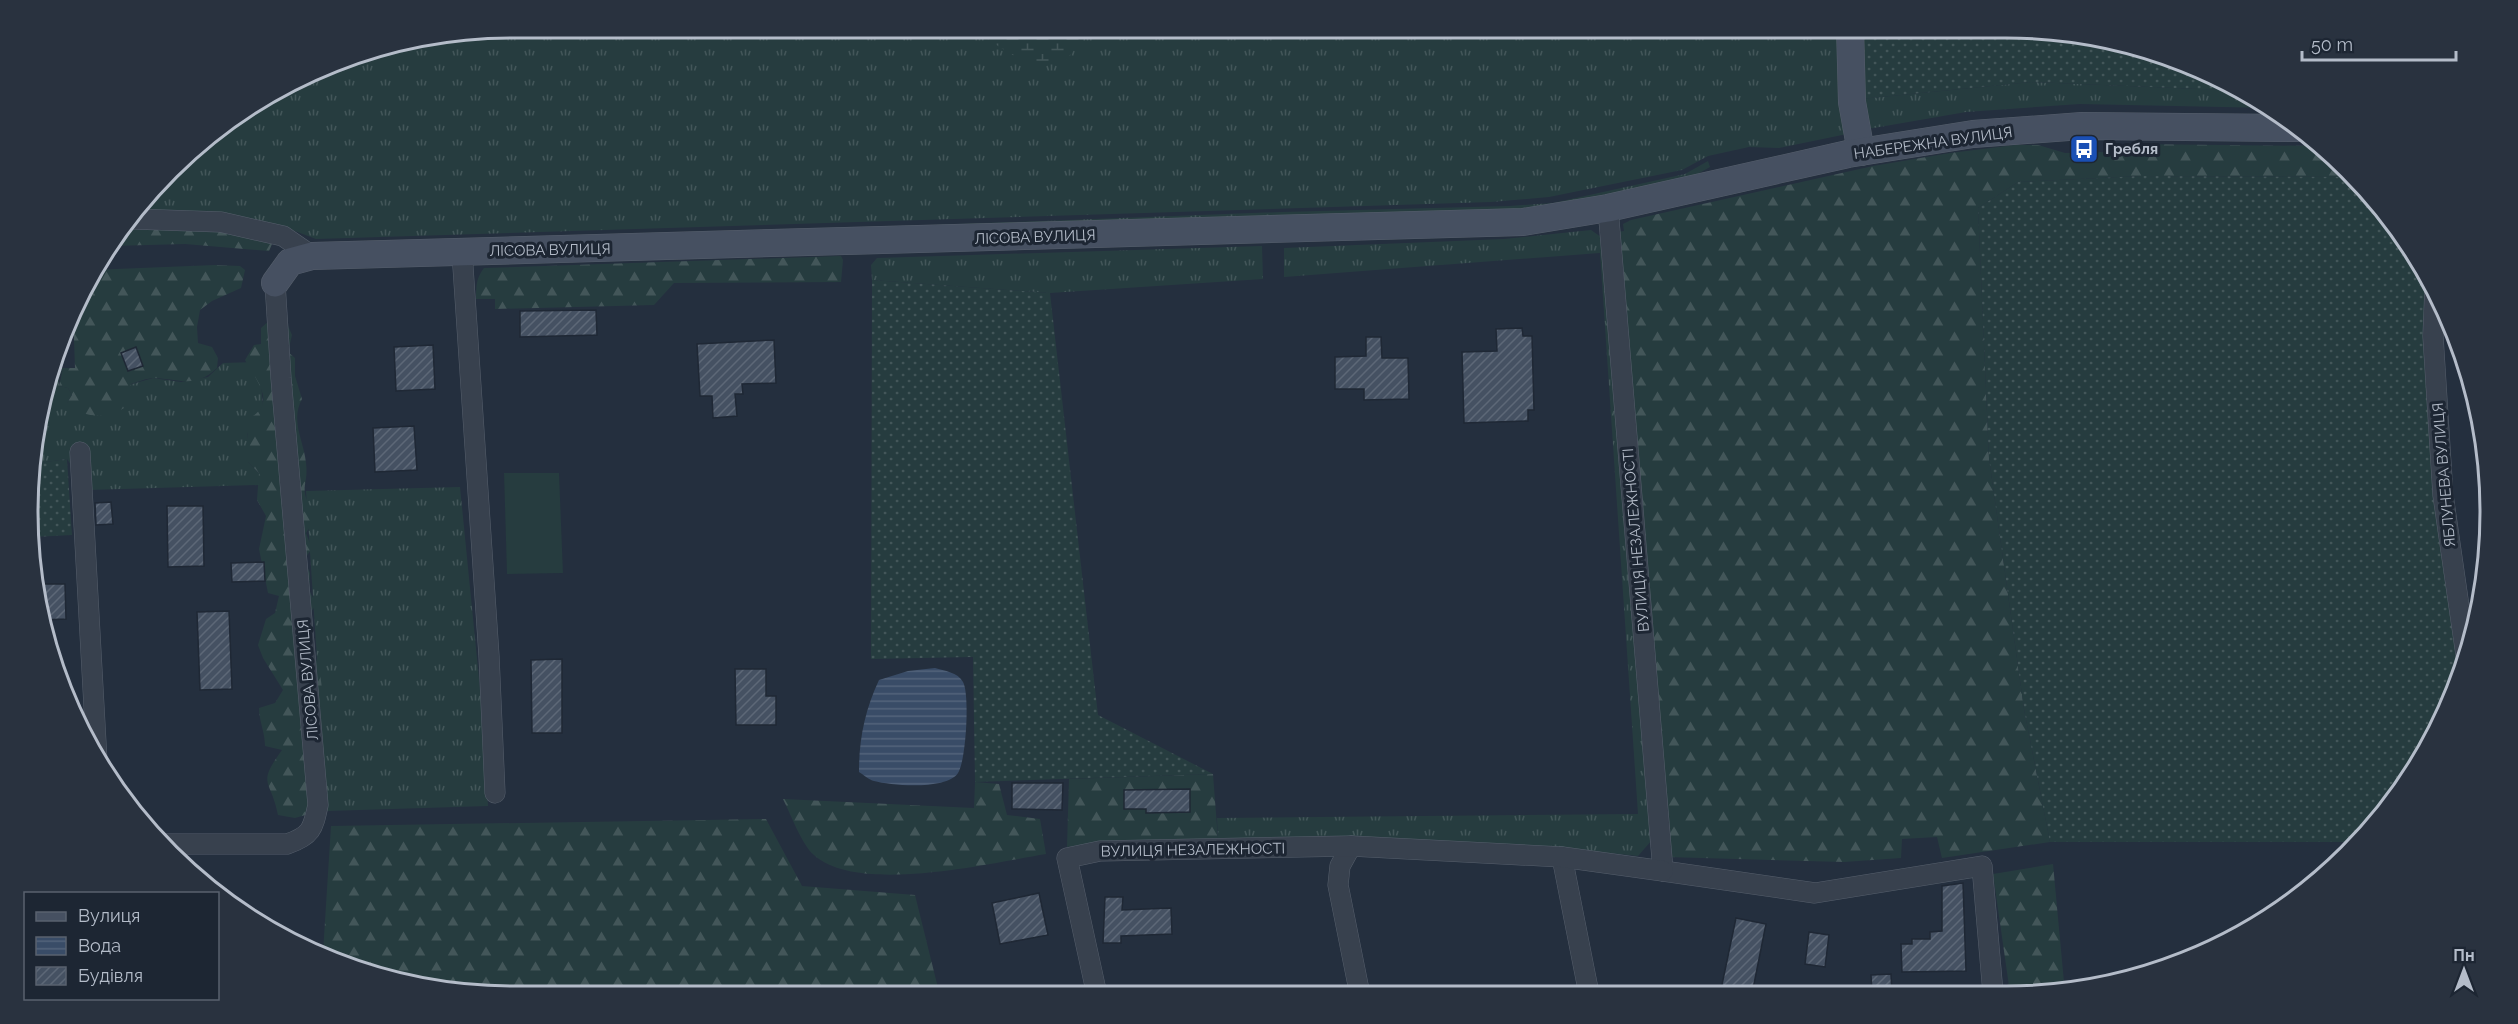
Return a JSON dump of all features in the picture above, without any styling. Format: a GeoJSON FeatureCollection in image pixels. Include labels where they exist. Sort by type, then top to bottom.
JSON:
{"type":"FeatureCollection","features":[{"type":"Feature","properties":{"kind":"street"},"geometry":{"type":"LineString","coordinates":[[1850,38],[1852,102],[1861,152]]}},
{"type":"Feature","properties":{"kind":"street","name":"НАБЕРЕЖНА ВУЛИЦЯ"},"geometry":{"type":"LineString","coordinates":[[1608,208],[1861,152],[1973,134],[2082,126],[2284,128]]}},
{"type":"Feature","properties":{"kind":"street","name":"ЛІСОВА ВУЛИЦЯ"},"geometry":{"type":"LineString","coordinates":[[172,844],[287,844],[305,838],[312,828],[317,811],[310,687],[281,378],[275,283],[290,262],[312,256],[1511,223],[1608,208]]}},
{"type":"Feature","properties":{"kind":"street","name":"ВУЛИЦЯ НЕЗАЛЕЖНОСТІ"},"geometry":{"type":"LineString","coordinates":[[1608,208],[1662,871]]}},
{"type":"Feature","properties":{"kind":"street"},"geometry":{"type":"LineString","coordinates":[[139,219],[221,222],[283,236],[312,256]]}},
{"type":"Feature","properties":{"kind":"street"},"geometry":{"type":"LineString","coordinates":[[462,252],[489,656],[495,793]]}},
{"type":"Feature","properties":{"kind":"street","name":"ЯБЛУНЕВА ВУЛИЦЯ"},"geometry":{"type":"LineString","coordinates":[[2434,306],[2433,336],[2442,495],[2463,637]]}},
{"type":"Feature","properties":{"kind":"street"},"geometry":{"type":"LineString","coordinates":[[80,452],[96,740]]}},
{"type":"Feature","properties":{"kind":"street"},"geometry":{"type":"LineString","coordinates":[[1351,846],[1340,866],[1338,885],[1358,986]]}},
{"type":"Feature","properties":{"kind":"street","name":"ВУЛИЦЯ НЕЗАЛЕЖНОСТІ"},"geometry":{"type":"LineString","coordinates":[[1095,986],[1067,858],[1100,851],[1351,846],[1562,857],[1815,894],[1982,866],[1992,986]]}},
{"type":"Feature","properties":{"kind":"street"},"geometry":{"type":"LineString","coordinates":[[1562,857],[1587,986]]}},
{"type":"Feature","properties":{"kind":"green space"},"geometry":{"type":"Polygon","coordinates":[[[512,38],[1839,38],[1847,134],[1779,148],[1749,147],[1708,156],[1682,170],[1549,197],[1491,202],[316,239],[287,228],[145,212],[176,176],[199,155],[248,117],[275,101],[302,86],[359,63],[419,47],[450,42],[512,38]]]}},
{"type":"Feature","properties":{"kind":"green space"},"geometry":{"type":"Polygon","coordinates":[[[986,38],[1085,38],[1063,63],[1030,61],[1006,51],[986,38]]]}},
{"type":"Feature","properties":{"kind":"green space"},"geometry":{"type":"Polygon","coordinates":[[[1860,38],[2006,38],[2068,42],[2099,47],[2159,63],[2223,90],[2031,82],[1861,99],[1860,38]]]}},
{"type":"Feature","properties":{"kind":"green space"},"geometry":{"type":"Polygon","coordinates":[[[2031,82],[2223,90],[2254,108],[2080,104],[1966,112],[1868,129],[1861,99],[2031,82]]]}},
{"type":"Feature","properties":{"kind":"green space"},"geometry":{"type":"Polygon","coordinates":[[[2131,144],[2307,146],[2343,177],[2141,176],[2018,182],[1978,208],[1989,458],[2024,709],[2050,842],[1942,858],[1937,837],[1902,839],[1901,858],[1844,862],[1667,857],[1618,232],[1624,231],[1623,224],[1631,220],[1873,166],[1950,153],[2015,145],[2038,145],[2065,153],[2109,152],[2131,144]]]}},
{"type":"Feature","properties":{"kind":"green space"},"geometry":{"type":"Polygon","coordinates":[[[1708,161],[1710,167],[1685,181],[1538,211],[853,228],[1553,203],[1685,174],[1708,161]]]}},
{"type":"Feature","properties":{"kind":"green space"},"geometry":{"type":"Polygon","coordinates":[[[2141,176],[2343,177],[2401,248],[2426,291],[2424,336],[2438,495],[2457,657],[2432,722],[2401,776],[2347,842],[2050,842],[2024,709],[1989,458],[1978,208],[2018,182],[2141,176]]]}},
{"type":"Feature","properties":{"kind":"green space"},"geometry":{"type":"Polygon","coordinates":[[[180,229],[236,234],[272,244],[269,251],[185,244],[119,246],[131,230],[180,229]]]}},
{"type":"Feature","properties":{"kind":"green space"},"geometry":{"type":"Polygon","coordinates":[[[1591,230],[1601,237],[1652,840],[1638,856],[1562,848],[1218,840],[1217,818],[1638,814],[1600,253],[1284,277],[1284,248],[1504,239],[1591,230]]]}},
{"type":"Feature","properties":{"kind":"green space"},"geometry":{"type":"Polygon","coordinates":[[[1262,246],[1263,279],[1050,293],[872,280],[871,265],[877,258],[1262,246]]]}},
{"type":"Feature","properties":{"kind":"green space"},"geometry":{"type":"Polygon","coordinates":[[[841,256],[843,260],[841,282],[674,283],[654,305],[495,309],[495,299],[476,299],[478,279],[484,268],[841,256]]]}},
{"type":"Feature","properties":{"kind":"green space"},"geometry":{"type":"Polygon","coordinates":[[[215,265],[240,266],[245,270],[241,288],[212,301],[200,310],[197,327],[198,343],[212,347],[218,358],[217,368],[202,379],[194,381],[154,378],[131,384],[124,408],[102,416],[80,412],[67,403],[72,395],[68,388],[59,386],[63,368],[75,368],[74,331],[86,302],[104,270],[215,265]]]}},
{"type":"Feature","properties":{"kind":"green space"},"geometry":{"type":"Polygon","coordinates":[[[872,280],[1050,293],[1098,715],[1213,774],[975,782],[973,657],[871,659],[872,280]]]}},
{"type":"Feature","properties":{"kind":"green space"},"geometry":{"type":"Polygon","coordinates":[[[271,319],[285,319],[292,335],[288,352],[295,358],[295,376],[302,399],[297,423],[307,471],[306,498],[314,513],[312,523],[306,533],[312,549],[304,559],[310,573],[309,590],[316,604],[310,614],[313,631],[312,649],[319,666],[323,696],[319,712],[322,721],[318,747],[326,773],[309,814],[295,818],[278,815],[267,777],[282,750],[265,746],[259,708],[275,703],[283,690],[263,658],[258,645],[266,619],[275,613],[279,596],[268,593],[259,549],[266,516],[257,500],[259,473],[248,462],[247,419],[262,407],[263,399],[259,384],[245,360],[254,345],[261,344],[261,328],[271,319]]]}},
{"type":"Feature","properties":{"kind":"green space"},"geometry":{"type":"Polygon","coordinates":[[[259,362],[263,405],[247,434],[248,462],[259,473],[260,485],[88,490],[67,459],[41,463],[47,419],[60,368],[63,368],[59,386],[68,388],[72,395],[67,403],[153,378],[181,382],[208,377],[223,363],[259,362]]]}},
{"type":"Feature","properties":{"kind":"green space"},"geometry":{"type":"Polygon","coordinates":[[[67,459],[72,535],[39,537],[41,463],[67,459]]]}},
{"type":"Feature","properties":{"kind":"green space"},"geometry":{"type":"Polygon","coordinates":[[[504,473],[559,473],[563,573],[507,574],[504,473]]]}},
{"type":"Feature","properties":{"kind":"green space"},"geometry":{"type":"Polygon","coordinates":[[[460,487],[482,709],[488,806],[327,811],[306,491],[460,487]]]}},
{"type":"Feature","properties":{"kind":"green space"},"geometry":{"type":"Polygon","coordinates":[[[1213,774],[1218,840],[1099,842],[1067,847],[1069,779],[1213,774]]]}},
{"type":"Feature","properties":{"kind":"green space"},"geometry":{"type":"Polygon","coordinates":[[[975,782],[999,784],[1007,815],[1040,819],[1046,854],[926,873],[892,875],[861,873],[834,867],[814,855],[801,837],[783,799],[974,808],[975,782]]]}},
{"type":"Feature","properties":{"kind":"green space"},"geometry":{"type":"Polygon","coordinates":[[[766,819],[802,886],[915,895],[938,986],[512,986],[450,982],[389,970],[323,947],[331,826],[766,819]]]}},
{"type":"Feature","properties":{"kind":"green space"},"geometry":{"type":"Polygon","coordinates":[[[2053,864],[2064,982],[2009,986],[1993,874],[2053,864]]]}},
{"type":"Feature","properties":{"kind":"water"},"geometry":{"type":"Polygon","coordinates":[[[935,668],[958,676],[965,689],[967,713],[965,742],[958,773],[943,782],[919,785],[883,783],[868,779],[859,772],[860,748],[867,714],[879,680],[908,671],[935,668]]]}},
{"type":"Feature","properties":{"kind":"building"},"geometry":{"type":"Polygon","coordinates":[[[596,310],[597,335],[520,337],[520,311],[596,310]]]}},
{"type":"Feature","properties":{"kind":"building"},"geometry":{"type":"Polygon","coordinates":[[[1522,328],[1523,336],[1532,336],[1534,410],[1528,410],[1528,421],[1464,423],[1462,352],[1497,351],[1496,329],[1522,328]]]}},
{"type":"Feature","properties":{"kind":"building"},"geometry":{"type":"Polygon","coordinates":[[[1366,337],[1381,337],[1382,358],[1408,358],[1409,399],[1364,400],[1364,389],[1335,389],[1335,357],[1366,356],[1366,337]]]}},
{"type":"Feature","properties":{"kind":"building"},"geometry":{"type":"Polygon","coordinates":[[[774,340],[776,383],[742,384],[743,394],[735,394],[737,416],[713,418],[712,396],[700,396],[697,344],[774,340]]]}},
{"type":"Feature","properties":{"kind":"building"},"geometry":{"type":"Polygon","coordinates":[[[433,345],[435,389],[396,391],[394,347],[433,345]]]}},
{"type":"Feature","properties":{"kind":"building"},"geometry":{"type":"Polygon","coordinates":[[[136,347],[143,366],[128,371],[121,353],[136,347]]]}},
{"type":"Feature","properties":{"kind":"building"},"geometry":{"type":"Polygon","coordinates":[[[414,426],[417,470],[375,472],[373,428],[414,426]]]}},
{"type":"Feature","properties":{"kind":"building"},"geometry":{"type":"Polygon","coordinates":[[[111,502],[113,524],[96,525],[95,503],[111,502]]]}},
{"type":"Feature","properties":{"kind":"building"},"geometry":{"type":"Polygon","coordinates":[[[167,506],[203,506],[204,566],[168,567],[167,506]]]}},
{"type":"Feature","properties":{"kind":"building"},"geometry":{"type":"Polygon","coordinates":[[[264,562],[265,581],[232,582],[231,563],[264,562]]]}},
{"type":"Feature","properties":{"kind":"building"},"geometry":{"type":"Polygon","coordinates":[[[44,584],[65,584],[66,619],[50,620],[44,584]]]}},
{"type":"Feature","properties":{"kind":"building"},"geometry":{"type":"Polygon","coordinates":[[[229,611],[232,689],[200,690],[197,612],[229,611]]]}},
{"type":"Feature","properties":{"kind":"building"},"geometry":{"type":"Polygon","coordinates":[[[562,659],[562,733],[532,733],[531,660],[562,659]]]}},
{"type":"Feature","properties":{"kind":"building"},"geometry":{"type":"Polygon","coordinates":[[[735,669],[766,669],[766,696],[776,696],[776,725],[736,725],[735,669]]]}},
{"type":"Feature","properties":{"kind":"building"},"geometry":{"type":"Polygon","coordinates":[[[1012,783],[1063,783],[1062,810],[1012,809],[1012,783]]]}},
{"type":"Feature","properties":{"kind":"building"},"geometry":{"type":"Polygon","coordinates":[[[1190,789],[1190,812],[1146,813],[1146,809],[1124,809],[1124,790],[1190,789]]]}},
{"type":"Feature","properties":{"kind":"building"},"geometry":{"type":"Polygon","coordinates":[[[1963,883],[1966,971],[1902,972],[1901,944],[1912,944],[1912,939],[1930,939],[1930,932],[1942,931],[1942,886],[1963,883]]]}},
{"type":"Feature","properties":{"kind":"building"},"geometry":{"type":"Polygon","coordinates":[[[1039,893],[1048,935],[1000,944],[992,903],[1039,893]]]}},
{"type":"Feature","properties":{"kind":"building"},"geometry":{"type":"Polygon","coordinates":[[[1105,897],[1123,897],[1122,910],[1171,908],[1172,934],[1121,936],[1121,943],[1103,943],[1105,897]]]}},
{"type":"Feature","properties":{"kind":"building"},"geometry":{"type":"Polygon","coordinates":[[[1736,918],[1766,924],[1754,986],[1722,986],[1736,918]]]}},
{"type":"Feature","properties":{"kind":"building"},"geometry":{"type":"Polygon","coordinates":[[[1809,932],[1829,935],[1825,967],[1805,964],[1809,932]]]}},
{"type":"Feature","properties":{"kind":"building"},"geometry":{"type":"Polygon","coordinates":[[[1891,974],[1892,986],[1872,986],[1871,975],[1891,974]]]}},
{"type":"Feature","properties":{"kind":"place","name":"Гребля"},"geometry":{"type":"Point","coordinates":[2084,149]}}]}
